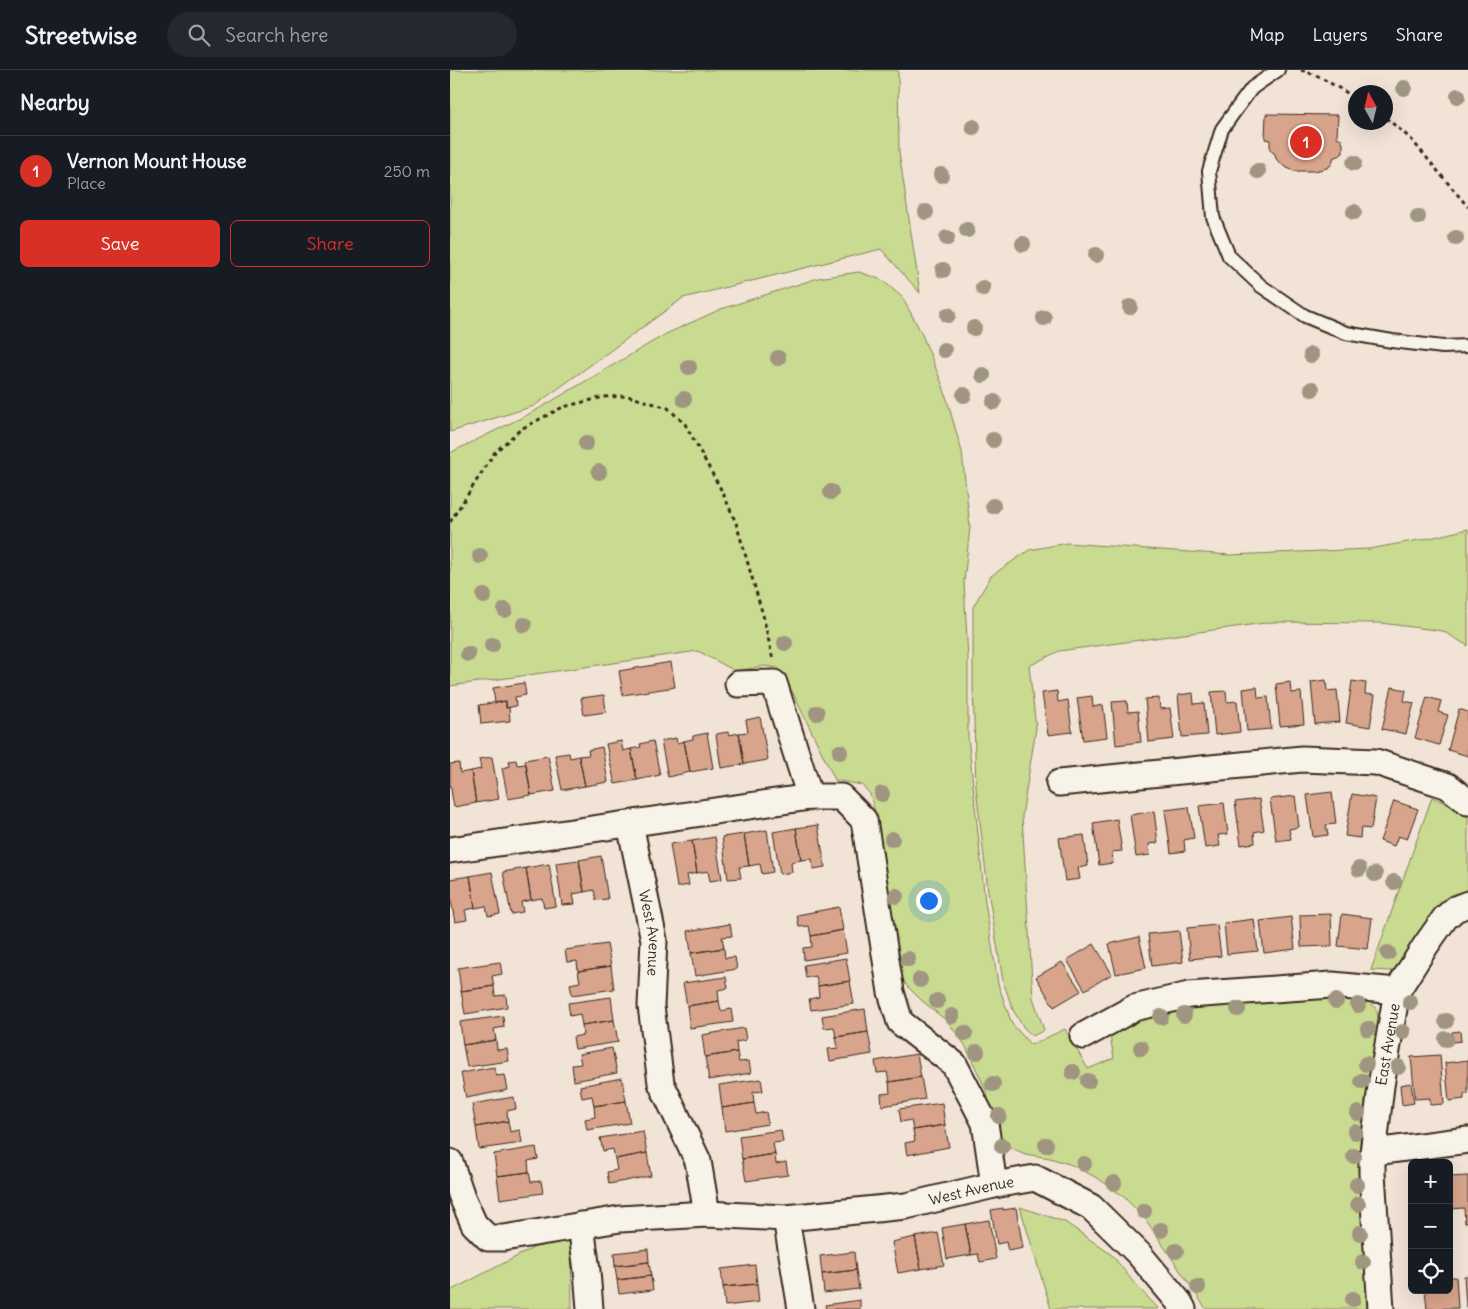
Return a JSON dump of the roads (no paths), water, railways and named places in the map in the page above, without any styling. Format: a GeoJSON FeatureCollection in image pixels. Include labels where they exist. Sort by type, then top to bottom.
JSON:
{"type":"FeatureCollection","features":[{"type":"Feature","properties":{"kind":"street"},"geometry":{"type":"LineString","coordinates":[[738,684],[774,683],[810,797]]}},
{"type":"Feature","properties":{"kind":"street"},"geometry":{"type":"LineString","coordinates":[[1059,783],[1302,759],[1368,762],[1380,763],[1448,786],[1468,802]]}},
{"type":"Feature","properties":{"kind":"street"},"geometry":{"type":"LineString","coordinates":[[450,850],[810,797],[841,797],[864,820],[891,992],[900,1022],[954,1064],[985,1123],[994,1185]]}},
{"type":"Feature","properties":{"kind":"street","name":"West Avenue"},"geometry":{"type":"LineString","coordinates":[[630,824],[654,940],[651,1006],[661,1083],[698,1161],[707,1214]]}},
{"type":"Feature","properties":{"kind":"street","name":"East Avenue"},"geometry":{"type":"LineString","coordinates":[[1381,1309],[1372,1174],[1381,1086],[1397,991],[1445,918],[1455,909],[1468,904]]}},
{"type":"Feature","properties":{"kind":"street"},"geometry":{"type":"LineString","coordinates":[[1083,1036],[1134,1008],[1189,994],[1332,985],[1397,991]]}},
{"type":"Feature","properties":{"kind":"street"},"geometry":{"type":"LineString","coordinates":[[1374,1152],[1468,1140]]}},
{"type":"Feature","properties":{"kind":"street","name":"West Avenue"},"geometry":{"type":"LineString","coordinates":[[450,1162],[474,1224],[488,1238],[504,1238],[620,1219],[707,1214],[786,1218],[906,1206],[994,1185],[1035,1178],[1091,1207],[1139,1254],[1183,1309]]}},
{"type":"Feature","properties":{"kind":"street"},"geometry":{"type":"LineString","coordinates":[[786,1218],[801,1309]]}},
{"type":"Feature","properties":{"kind":"street"},"geometry":{"type":"LineString","coordinates":[[581,1226],[590,1309]]}},
{"type":"Feature","properties":{"kind":"lane"},"geometry":{"type":"LineString","coordinates":[[1278,70],[1252,88],[1222,129],[1209,172],[1213,217],[1229,256],[1261,286],[1305,316],[1346,333],[1443,347],[1468,346]]}},
{"type":"Feature","properties":{"kind":"place","name":"Vernon Mount House"},"geometry":{"type":"Point","coordinates":[1306,142]}}]}
